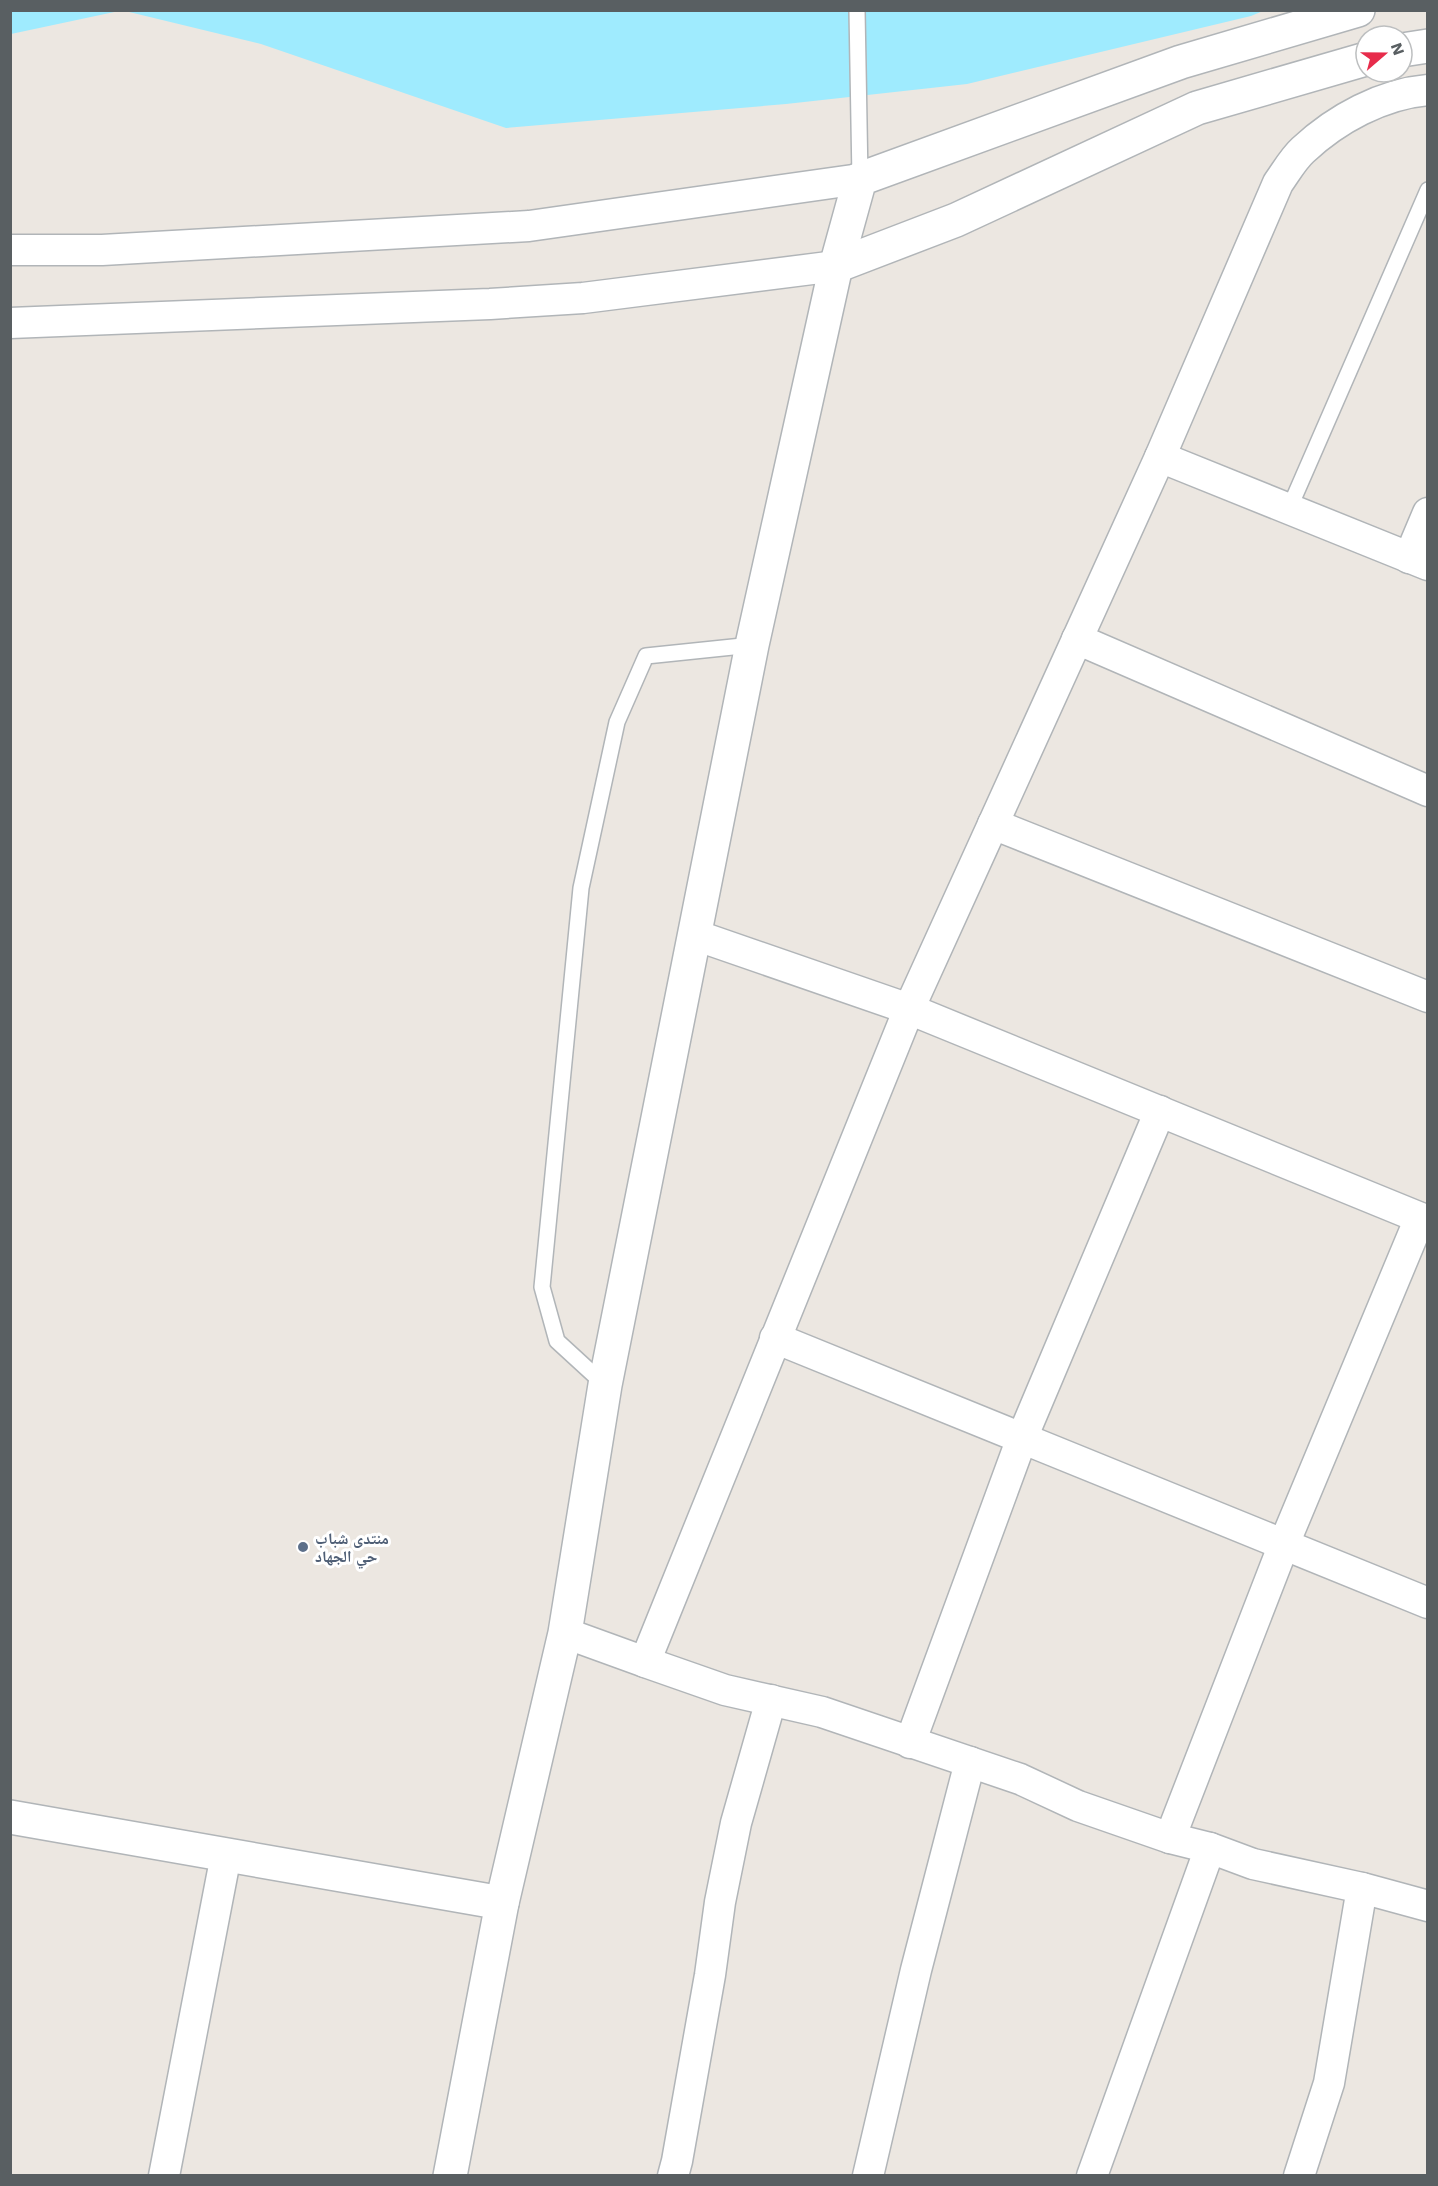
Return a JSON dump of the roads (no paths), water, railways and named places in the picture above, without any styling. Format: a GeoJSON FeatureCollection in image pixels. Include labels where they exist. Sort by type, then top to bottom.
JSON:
{"type":"FeatureCollection","features":[{"type":"Feature","properties":{"kind":"street"},"geometry":{"type":"LineString","coordinates":[[10,250],[102,250],[530,226],[860,179],[1181,62],[1358,10]]}},
{"type":"Feature","properties":{"kind":"street"},"geometry":{"type":"LineString","coordinates":[[10,323],[490,304],[583,298],[836,266],[956,220],[1197,108],[1354,62]]}},
{"type":"Feature","properties":{"kind":"street"},"geometry":{"type":"LineString","coordinates":[[645,1662],[909,1009],[1160,457],[1278,183],[1301,151],[1330,128],[1366,107],[1409,92],[1428,90]]}},
{"type":"Feature","properties":{"kind":"street"},"geometry":{"type":"LineString","coordinates":[[450,2175],[502,1904],[566,1633],[605,1385],[752,645],[836,266],[860,179]]}},
{"type":"Feature","properties":{"kind":"street"},"geometry":{"type":"LineString","coordinates":[[1160,457],[1418,561],[1428,513]]}},
{"type":"Feature","properties":{"kind":"street"},"geometry":{"type":"LineString","coordinates":[[1077,639],[1428,791]]}},
{"type":"Feature","properties":{"kind":"street"},"geometry":{"type":"LineString","coordinates":[[993,824],[1428,998]]}},
{"type":"Feature","properties":{"kind":"street"},"geometry":{"type":"LineString","coordinates":[[695,935],[909,1009],[1424,1220],[1284,1544],[1170,1838]]}},
{"type":"Feature","properties":{"kind":"street"},"geometry":{"type":"LineString","coordinates":[[910,1743],[1022,1438],[1160,1111]]}},
{"type":"Feature","properties":{"kind":"street"},"geometry":{"type":"LineString","coordinates":[[775,1338],[1428,1603]]}},
{"type":"Feature","properties":{"kind":"street"},"geometry":{"type":"LineString","coordinates":[[566,1633],[725,1690],[822,1712],[970,1762],[1020,1779],[1078,1806],[1170,1838],[1210,1848],[1253,1864],[1362,1888],[1428,1906]]}},
{"type":"Feature","properties":{"kind":"street"},"geometry":{"type":"LineString","coordinates":[[673,2175],[699,2042],[724,1880],[736,1823],[771,1700]]}},
{"type":"Feature","properties":{"kind":"street"},"geometry":{"type":"LineString","coordinates":[[868,2175],[913,1981],[970,1762]]}},
{"type":"Feature","properties":{"kind":"street"},"geometry":{"type":"LineString","coordinates":[[10,1817],[502,1904]]}},
{"type":"Feature","properties":{"kind":"street"},"geometry":{"type":"LineString","coordinates":[[1092,2175],[1210,1848]]}},
{"type":"Feature","properties":{"kind":"street"},"geometry":{"type":"LineString","coordinates":[[164,2175],[226,1855]]}},
{"type":"Feature","properties":{"kind":"street"},"geometry":{"type":"LineString","coordinates":[[1299,2175],[1329,2083],[1362,1888]]}},
{"type":"Feature","properties":{"kind":"lane"},"geometry":{"type":"LineString","coordinates":[[857,10],[860,179]]}},
{"type":"Feature","properties":{"kind":"lane"},"geometry":{"type":"LineString","coordinates":[[1289,509],[1428,189]]}},
{"type":"Feature","properties":{"kind":"lane"},"geometry":{"type":"LineString","coordinates":[[605,1385],[557,1341],[542,1287],[581,888],[617,722],[646,656],[752,645]]}},
{"type":"Feature","properties":{"kind":"water"},"geometry":{"type":"Polygon","coordinates":[[[11,10],[119,10],[119,11],[11,34],[11,10]]]}},
{"type":"Feature","properties":{"kind":"water"},"geometry":{"type":"Polygon","coordinates":[[[125,11],[1263,11],[1251,16],[967,84],[786,104],[506,128],[261,44],[125,11]]]}},
{"type":"Feature","properties":{"kind":"place","name":"منتدى شباب حي الجهاد"},"geometry":{"type":"Point","coordinates":[303,1547]}}]}
